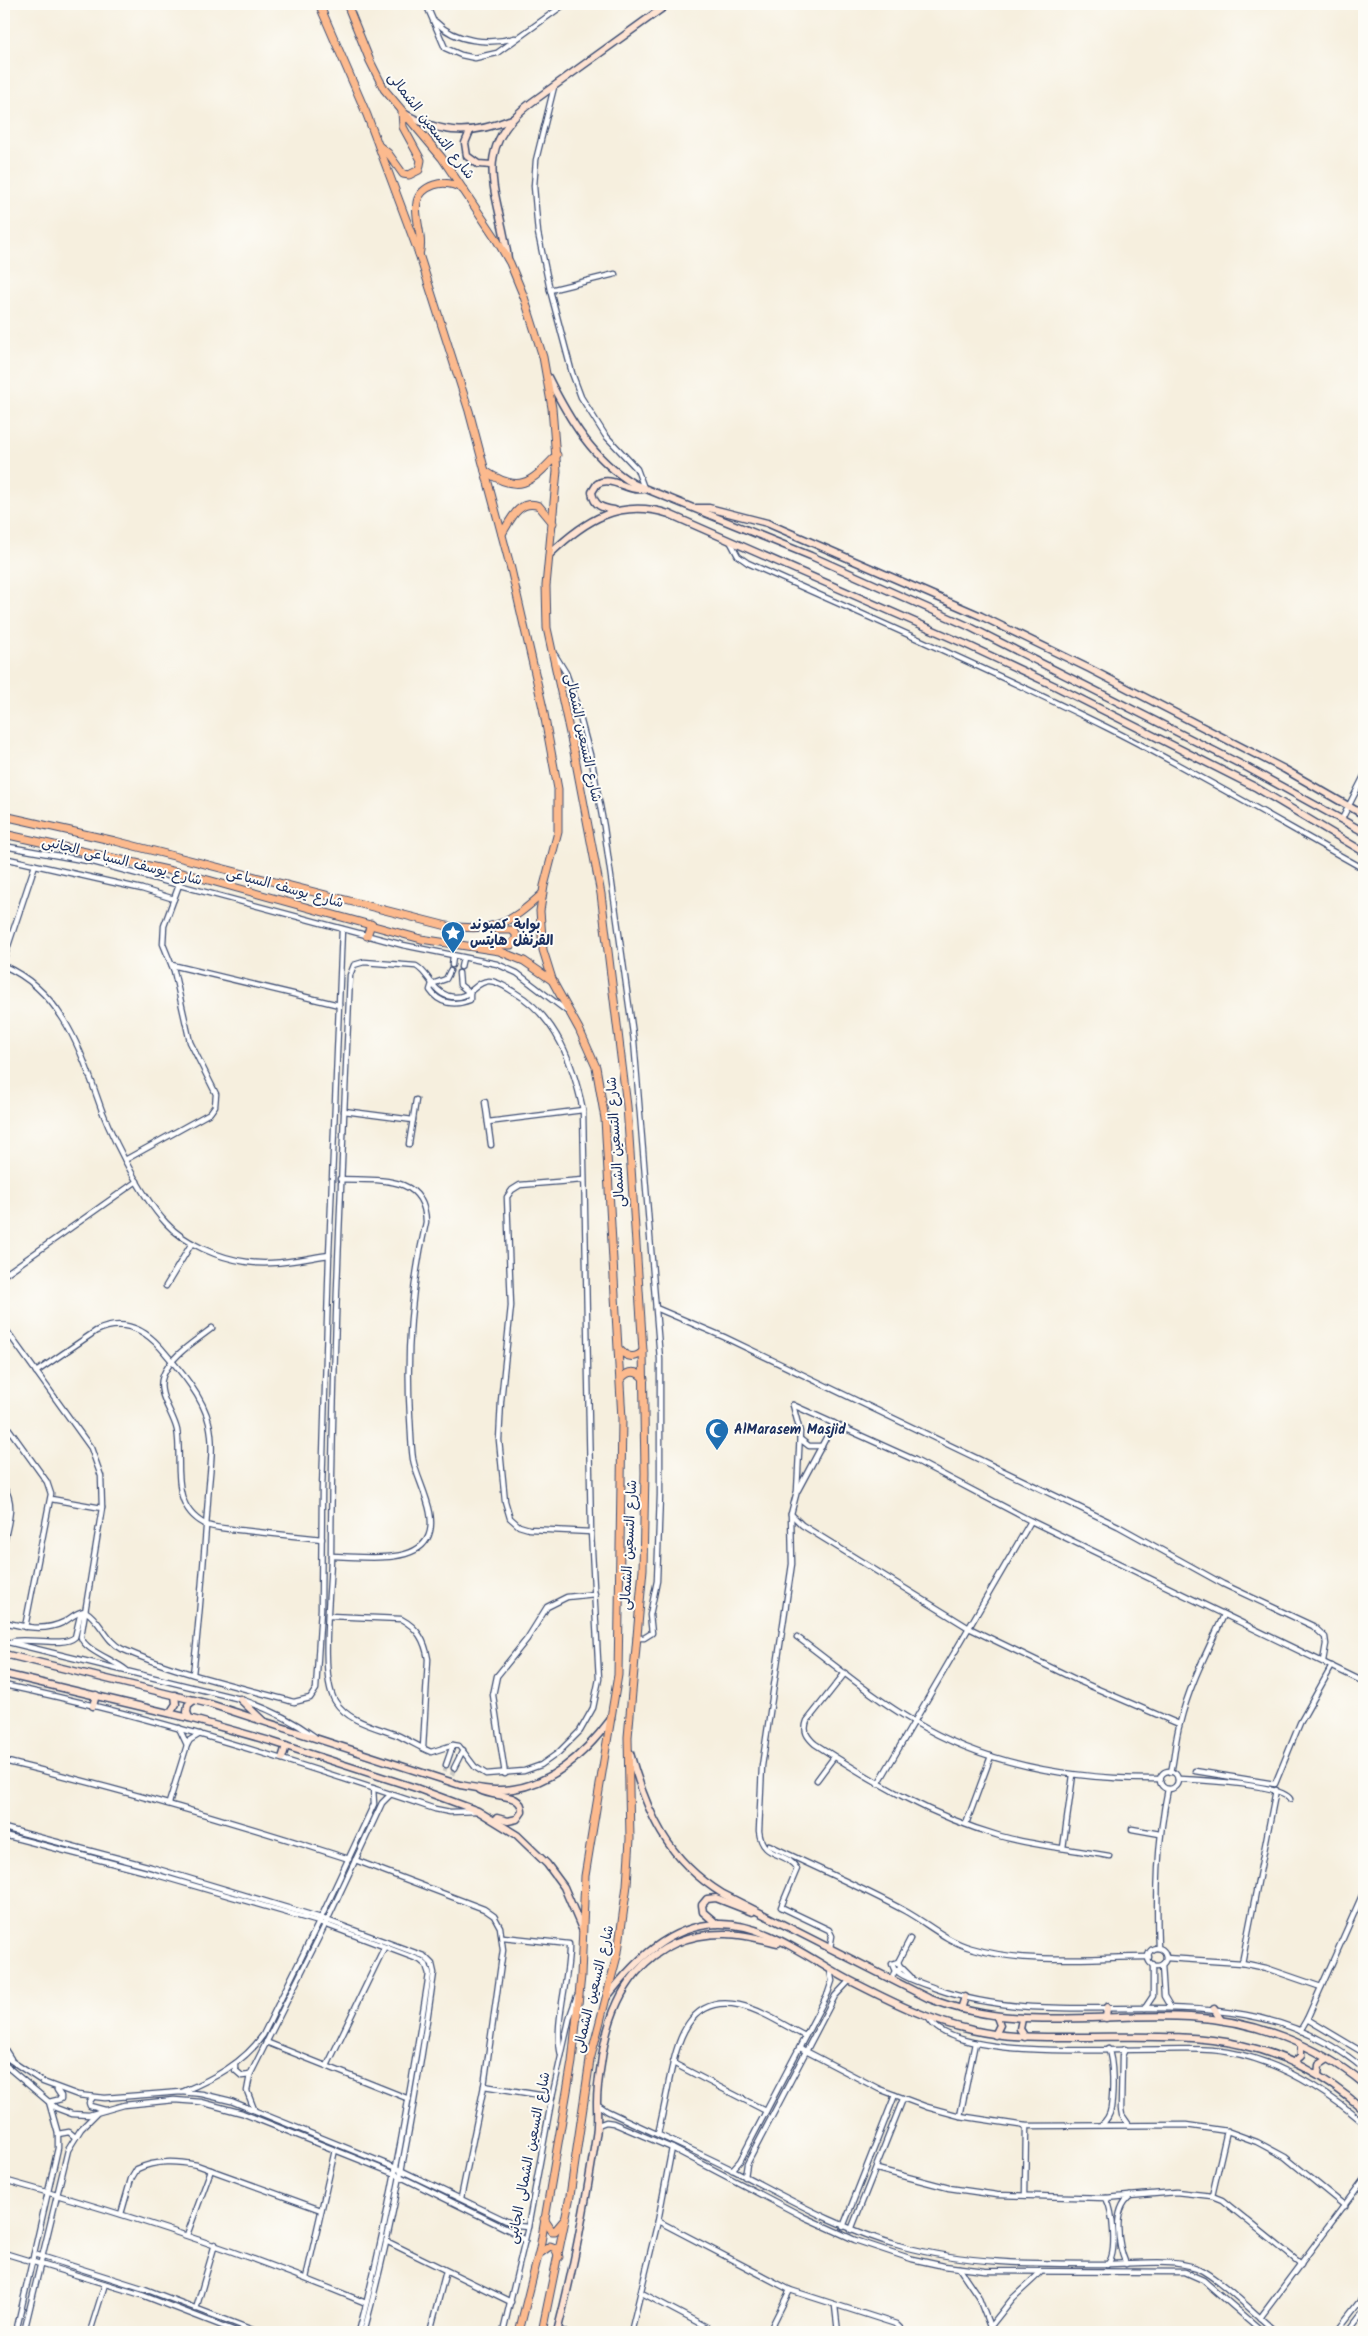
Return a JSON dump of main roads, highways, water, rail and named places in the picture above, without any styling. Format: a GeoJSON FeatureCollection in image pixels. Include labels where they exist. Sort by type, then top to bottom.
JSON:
{"type":"FeatureCollection","features":[{"type":"Feature","properties":{"kind":"main road","name":"شارع التسعين الشمالى"},"geometry":{"type":"LineString","coordinates":[[319,4],[378,146],[419,254],[462,388],[502,534],[543,708],[558,789],[558,832],[542,894],[540,920],[546,963],[553,982],[592,1057],[602,1098],[621,1379],[622,1427],[618,1661],[612,1718],[588,1855],[582,1929],[580,1988],[572,2062],[538,2254],[519,2332]]}},
{"type":"Feature","properties":{"kind":"main road","name":"شارع التسعين الشمالى"},"geometry":{"type":"LineString","coordinates":[[346,4],[378,80],[402,112],[442,158],[466,192],[508,260],[535,327],[546,374],[557,455],[546,610],[551,649],[595,860],[611,964],[627,1106],[643,1351],[644,1531],[628,1744],[630,1839],[626,1903],[618,1952],[604,2000],[590,2060],[559,2258],[542,2332]]}},
{"type":"Feature","properties":{"kind":"main road"},"geometry":{"type":"LineString","coordinates":[[378,146],[388,153],[402,174],[410,175],[418,170],[421,160],[403,127],[402,112]]}},
{"type":"Feature","properties":{"kind":"main road"},"geometry":{"type":"LineString","coordinates":[[419,254],[421,241],[416,209],[422,193],[432,186],[444,183],[457,186],[466,192]]}},
{"type":"Feature","properties":{"kind":"main road"},"geometry":{"type":"LineString","coordinates":[[485,471],[500,481],[518,484],[536,476],[557,455]]}},
{"type":"Feature","properties":{"kind":"main road"},"geometry":{"type":"LineString","coordinates":[[502,534],[518,509],[527,504],[539,506],[553,523]]}},
{"type":"Feature","properties":{"kind":"main road","name":"شارع يوسف السباعى"},"geometry":{"type":"LineString","coordinates":[[4,816],[115,841],[431,923],[472,928],[492,926],[516,916],[542,894]]}},
{"type":"Feature","properties":{"kind":"main road","name":"شارع يوسف السباعى"},"geometry":{"type":"LineString","coordinates":[[4,834],[190,875],[436,942],[490,949],[524,961],[553,982]]}},
{"type":"Feature","properties":{"kind":"main road"},"geometry":{"type":"LineString","coordinates":[[367,936],[371,924]]}},
{"type":"Feature","properties":{"kind":"main road"},"geometry":{"type":"LineString","coordinates":[[490,949],[496,945],[511,945],[516,939],[516,934],[512,930],[498,930],[492,926]]}},
{"type":"Feature","properties":{"kind":"main road"},"geometry":{"type":"LineString","coordinates":[[620,1350],[626,1356],[633,1357],[643,1351]]}},
{"type":"Feature","properties":{"kind":"main road"},"geometry":{"type":"LineString","coordinates":[[621,1379],[624,1374],[633,1372],[644,1380]]}},
{"type":"Feature","properties":{"kind":"main road"},"geometry":{"type":"LineString","coordinates":[[544,2218],[552,2231],[555,2231],[566,2218]]}},
{"type":"Feature","properties":{"kind":"main road"},"geometry":{"type":"LineString","coordinates":[[538,2254],[550,2246],[555,2248],[559,2258]]}},
{"type":"Feature","properties":{"kind":"tunnel"},"geometry":{"type":"LineString","coordinates":[[444,1772],[446,1765]]}},
{"type":"Feature","properties":{"kind":"tunnel"},"geometry":{"type":"LineString","coordinates":[[452,1775],[454,1768]]}},
{"type":"Feature","properties":{"kind":"place","name":"بوابة كمبوند القرنفل هايتس"},"geometry":{"type":"Point","coordinates":[453,954]}},
{"type":"Feature","properties":{"kind":"place","name":"AlMarasem Masjid"},"geometry":{"type":"Point","coordinates":[717,1451]}}]}
